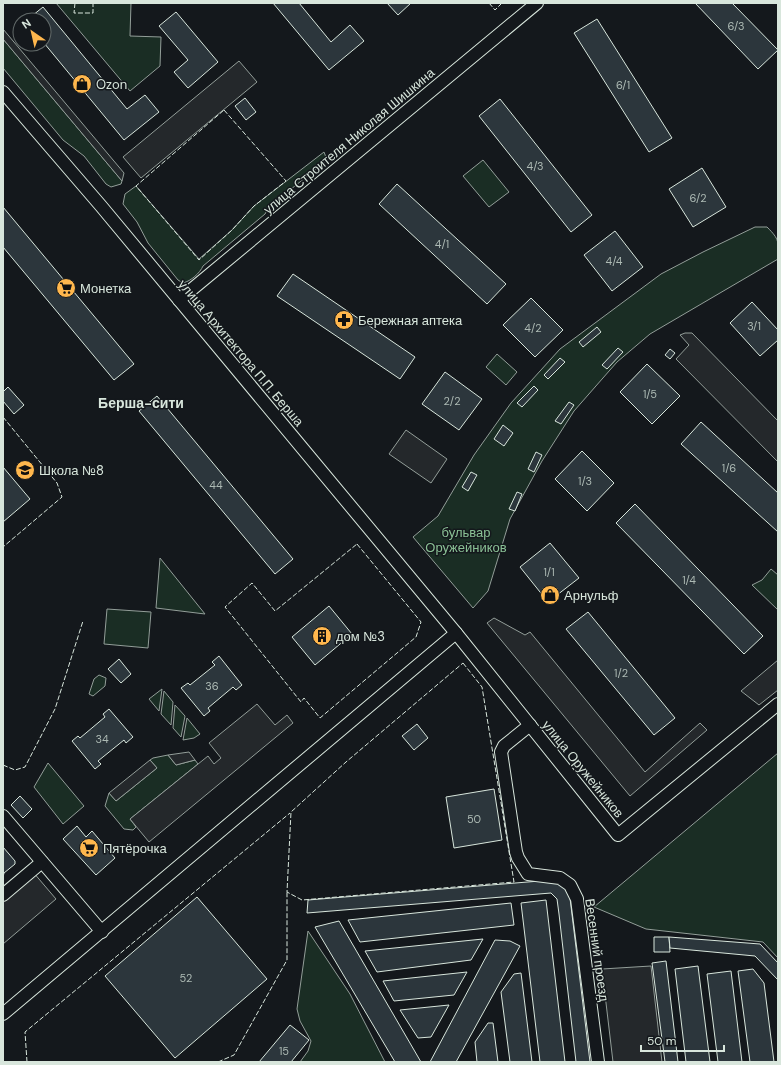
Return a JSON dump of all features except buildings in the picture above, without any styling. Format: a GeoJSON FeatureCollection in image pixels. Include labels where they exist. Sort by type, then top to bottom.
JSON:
{"type":"FeatureCollection","features":[{"type":"Feature","properties":{"kind":"street","name":"улица Строителя Николая Шишкина"},"geometry":{"type":"LineString","coordinates":[[179,300],[537,3]]}},
{"type":"Feature","properties":{"kind":"street","name":"улица Архитектора П.П. Берша"},"geometry":{"type":"LineString","coordinates":[[3,92],[179,300],[456,633]]}},
{"type":"Feature","properties":{"kind":"street","name":"улица Оружейников"},"geometry":{"type":"LineString","coordinates":[[456,633],[618,835],[778,704]]}},
{"type":"Feature","properties":{"kind":"street"},"geometry":{"type":"LineString","coordinates":[[3,1014],[456,633]]}},
{"type":"Feature","properties":{"kind":"street","name":"Весенний проезд"},"geometry":{"type":"LineString","coordinates":[[530,725],[504,746],[501,752],[516,852],[528,874],[560,878],[570,885],[577,899],[598,1062]]}},
{"type":"Feature","properties":{"kind":"street"},"geometry":{"type":"LineString","coordinates":[[3,816],[102,932]]}},
{"type":"Feature","properties":{"kind":"street"},"geometry":{"type":"LineString","coordinates":[[3,895],[42,862]]}},
{"type":"Feature","properties":{"kind":"green space"},"geometry":{"type":"Polygon","coordinates":[[[56,3],[131,3],[130,36],[161,37],[160,66],[130,91],[56,3]]]}},
{"type":"Feature","properties":{"kind":"green space"},"geometry":{"type":"Polygon","coordinates":[[[3,39],[12,50],[12,52],[14,52],[122,181],[121,184],[111,187],[106,184],[84,156],[63,140],[3,68],[3,39]]]}},
{"type":"Feature","properties":{"kind":"green space"},"geometry":{"type":"Polygon","coordinates":[[[324,152],[327,160],[269,207],[265,214],[203,266],[195,276],[183,283],[178,280],[148,243],[137,222],[123,204],[125,194],[136,186],[199,259],[232,230],[254,206],[324,152]]]}},
{"type":"Feature","properties":{"kind":"green space"},"geometry":{"type":"Polygon","coordinates":[[[483,160],[509,192],[489,207],[463,176],[483,160]]]}},
{"type":"Feature","properties":{"kind":"green space","name":"бульвар Оружейников"},"geometry":{"type":"Polygon","coordinates":[[[755,227],[767,227],[774,235],[778,244],[778,259],[650,334],[617,362],[574,411],[542,461],[510,519],[488,591],[473,608],[413,537],[438,516],[474,455],[511,403],[560,349],[661,274],[755,227]]]}},
{"type":"Feature","properties":{"kind":"green space"},"geometry":{"type":"Polygon","coordinates":[[[497,354],[517,372],[506,385],[486,367],[497,354]]]}},
{"type":"Feature","properties":{"kind":"green space"},"geometry":{"type":"Polygon","coordinates":[[[160,558],[205,614],[156,608],[160,558]]]}},
{"type":"Feature","properties":{"kind":"green space"},"geometry":{"type":"Polygon","coordinates":[[[771,569],[778,575],[778,610],[752,585],[762,580],[771,569]]]}},
{"type":"Feature","properties":{"kind":"green space"},"geometry":{"type":"Polygon","coordinates":[[[107,609],[151,612],[148,648],[104,644],[107,609]]]}},
{"type":"Feature","properties":{"kind":"green space"},"geometry":{"type":"Polygon","coordinates":[[[99,675],[106,678],[105,686],[93,696],[89,694],[94,679],[99,675]]]}},
{"type":"Feature","properties":{"kind":"green space"},"geometry":{"type":"Polygon","coordinates":[[[162,689],[159,711],[149,699],[162,689]]]}},
{"type":"Feature","properties":{"kind":"green space"},"geometry":{"type":"Polygon","coordinates":[[[164,691],[173,702],[171,725],[161,714],[164,691]]]}},
{"type":"Feature","properties":{"kind":"green space"},"geometry":{"type":"Polygon","coordinates":[[[175,705],[185,716],[181,737],[173,728],[175,705]]]}},
{"type":"Feature","properties":{"kind":"green space"},"geometry":{"type":"Polygon","coordinates":[[[187,718],[200,734],[194,738],[183,740],[187,718]]]}},
{"type":"Feature","properties":{"kind":"green space"},"geometry":{"type":"Polygon","coordinates":[[[778,753],[778,958],[763,942],[646,929],[594,907],[778,753]]]}},
{"type":"Feature","properties":{"kind":"green space"},"geometry":{"type":"Polygon","coordinates":[[[168,755],[176,765],[195,760],[198,764],[130,819],[136,827],[133,830],[124,829],[105,806],[109,793],[116,801],[157,768],[150,760],[168,755]]]}},
{"type":"Feature","properties":{"kind":"green space"},"geometry":{"type":"Polygon","coordinates":[[[48,763],[84,806],[63,824],[34,787],[48,763]]]}},
{"type":"Feature","properties":{"kind":"green space"},"geometry":{"type":"Polygon","coordinates":[[[308,931],[350,994],[385,1062],[300,1062],[308,1051],[311,1041],[300,1021],[297,1009],[308,931]]]}},
{"type":"Feature","properties":{"kind":"shaded area"},"geometry":{"type":"Polygon","coordinates":[[[3,29],[12,40],[12,50],[3,39],[3,29]]]}},
{"type":"Feature","properties":{"kind":"shaded area"},"geometry":{"type":"Polygon","coordinates":[[[14,52],[22,52],[124,173],[122,181],[14,52]]]}},
{"type":"Feature","properties":{"kind":"shaded area"},"geometry":{"type":"Polygon","coordinates":[[[239,61],[257,82],[141,178],[123,157],[239,61]]]}},
{"type":"Feature","properties":{"kind":"shaded area"},"geometry":{"type":"Polygon","coordinates":[[[692,333],[778,421],[778,462],[676,359],[689,345],[680,335],[692,333]]]}},
{"type":"Feature","properties":{"kind":"shaded area"},"geometry":{"type":"Polygon","coordinates":[[[406,430],[447,459],[431,483],[389,454],[406,430]]]}},
{"type":"Feature","properties":{"kind":"shaded area"},"geometry":{"type":"Polygon","coordinates":[[[494,618],[525,635],[530,632],[645,772],[700,723],[707,730],[630,796],[487,623],[494,618]]]}},
{"type":"Feature","properties":{"kind":"shaded area"},"geometry":{"type":"Polygon","coordinates":[[[778,660],[778,690],[759,705],[741,691],[778,660]]]}},
{"type":"Feature","properties":{"kind":"shaded area"},"geometry":{"type":"Polygon","coordinates":[[[257,704],[275,725],[287,715],[293,723],[149,842],[130,819],[208,756],[214,764],[221,758],[209,743],[257,704]]]}},
{"type":"Feature","properties":{"kind":"shaded area"},"geometry":{"type":"Polygon","coordinates":[[[189,752],[195,760],[176,765],[168,755],[189,752]]]}},
{"type":"Feature","properties":{"kind":"shaded area"},"geometry":{"type":"Polygon","coordinates":[[[150,760],[157,768],[116,801],[109,793],[150,760]]]}},
{"type":"Feature","properties":{"kind":"shaded area"},"geometry":{"type":"Polygon","coordinates":[[[33,872],[56,899],[3,944],[3,899],[33,872]]]}},
{"type":"Feature","properties":{"kind":"shaded area"},"geometry":{"type":"Polygon","coordinates":[[[651,966],[662,1062],[613,1062],[602,969],[651,966]]]}},
{"type":"Feature","properties":{"kind":"fence"},"geometry":{"type":"LineString","coordinates":[[75,3],[74,13],[93,13],[93,3]]}},
{"type":"Feature","properties":{"kind":"fence"},"geometry":{"type":"LineString","coordinates":[[489,3],[495,10],[502,3]]}},
{"type":"Feature","properties":{"kind":"fence"},"geometry":{"type":"LineString","coordinates":[[224,110],[286,181],[254,206],[232,230],[199,260],[136,186],[224,110]]}},
{"type":"Feature","properties":{"kind":"fence"},"geometry":{"type":"LineString","coordinates":[[3,417],[57,483],[62,497],[3,547]]}},
{"type":"Feature","properties":{"kind":"fence"},"geometry":{"type":"LineString","coordinates":[[357,544],[421,622],[416,637],[320,718],[304,698],[301,702],[225,607],[252,583],[275,611],[357,544]]}},
{"type":"Feature","properties":{"kind":"fence"},"geometry":{"type":"LineString","coordinates":[[3,765],[15,770],[25,767],[55,709],[83,621]]}},
{"type":"Feature","properties":{"kind":"fence"},"geometry":{"type":"LineString","coordinates":[[463,663],[482,687],[514,882],[302,900],[287,892],[291,812],[346,762],[463,663]]}},
{"type":"Feature","properties":{"kind":"fence"},"geometry":{"type":"LineString","coordinates":[[27,1062],[25,1032],[290,813]]}},
{"type":"Feature","properties":{"kind":"fence"},"geometry":{"type":"LineString","coordinates":[[218,1062],[234,1055],[287,960],[287,891]]}},
{"type":"Feature","properties":{"kind":"place","name":"Ozon"},"geometry":{"type":"Point","coordinates":[82,84]}},
{"type":"Feature","properties":{"kind":"place","name":"Монетка"},"geometry":{"type":"Point","coordinates":[66,288]}},
{"type":"Feature","properties":{"kind":"place","name":"Бережная аптека"},"geometry":{"type":"Point","coordinates":[344,320]}},
{"type":"Feature","properties":{"kind":"place","name":"Школа №8"},"geometry":{"type":"Point","coordinates":[25,470]}},
{"type":"Feature","properties":{"kind":"place","name":"Арнульф"},"geometry":{"type":"Point","coordinates":[550,595]}},
{"type":"Feature","properties":{"kind":"place","name":"дом №3"},"geometry":{"type":"Point","coordinates":[322,636]}},
{"type":"Feature","properties":{"kind":"place","name":"Пятёрочка"},"geometry":{"type":"Point","coordinates":[89,848]}},
{"type":"Feature","properties":{"kind":"district","name":"Берша-сити"},"geometry":{"type":"Point","coordinates":[141,403]}}]}
